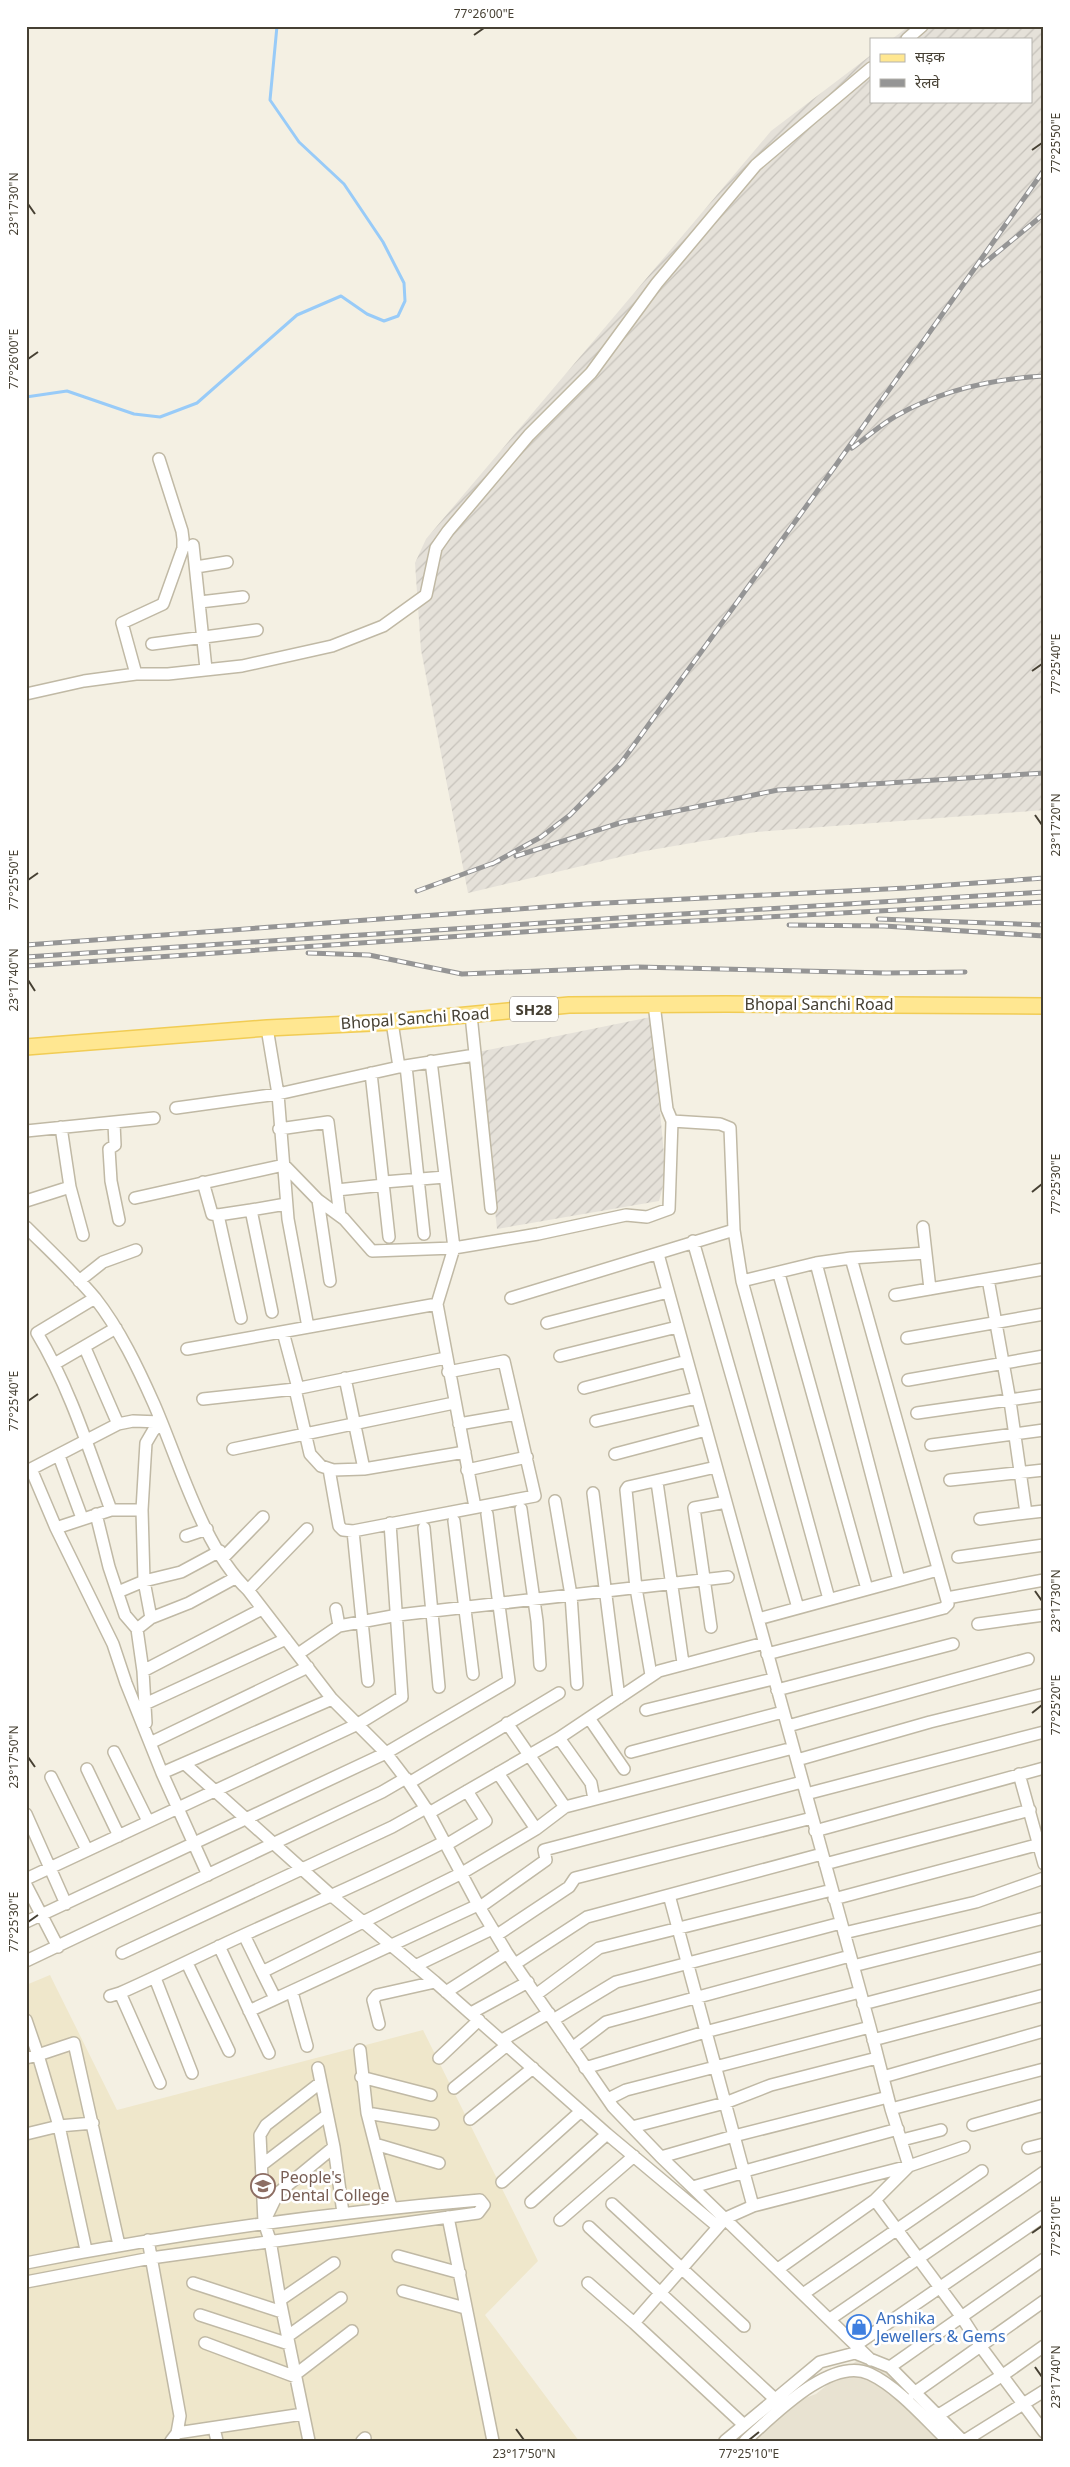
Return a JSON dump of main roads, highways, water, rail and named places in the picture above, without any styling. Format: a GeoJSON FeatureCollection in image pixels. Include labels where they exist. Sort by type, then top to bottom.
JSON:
{"type":"FeatureCollection","features":[{"type":"Feature","properties":{"kind":"main road","name":"Bhopal Sanchi Road"},"geometry":{"type":"LineString","coordinates":[[26,1047],[267,1028],[392,1022],[569,1005],[1044,1006]]}},
{"type":"Feature","properties":{"kind":"waterway"},"geometry":{"type":"LineString","coordinates":[[26,397],[67,391],[134,414],[160,417],[197,403],[297,315],[341,296],[367,314],[384,321],[398,316],[405,301],[404,283],[383,242],[344,184],[299,142],[270,100],[277,26]]}},
{"type":"Feature","properties":{"kind":"railway"},"geometry":{"type":"LineString","coordinates":[[492,864],[541,837],[570,815],[621,763],[836,465],[1044,170]]}},
{"type":"Feature","properties":{"kind":"railway"},"geometry":{"type":"LineString","coordinates":[[982,265],[1044,214]]}},
{"type":"Feature","properties":{"kind":"railway"},"geometry":{"type":"LineString","coordinates":[[852,448],[890,420],[931,399],[986,383],[1044,376]]}},
{"type":"Feature","properties":{"kind":"railway"},"geometry":{"type":"LineString","coordinates":[[516,856],[623,822],[778,790],[1044,773]]}},
{"type":"Feature","properties":{"kind":"railway"},"geometry":{"type":"LineString","coordinates":[[417,891],[499,861]]}},
{"type":"Feature","properties":{"kind":"railway"},"geometry":{"type":"LineString","coordinates":[[26,945],[586,904],[906,888],[1044,878]]}},
{"type":"Feature","properties":{"kind":"railway"},"geometry":{"type":"LineString","coordinates":[[26,957],[1044,892]]}},
{"type":"Feature","properties":{"kind":"railway"},"geometry":{"type":"LineString","coordinates":[[26,966],[638,924],[1044,902]]}},
{"type":"Feature","properties":{"kind":"railway"},"geometry":{"type":"LineString","coordinates":[[878,919],[1044,925]]}},
{"type":"Feature","properties":{"kind":"railway"},"geometry":{"type":"LineString","coordinates":[[789,925],[884,926],[1044,936]]}},
{"type":"Feature","properties":{"kind":"railway"},"geometry":{"type":"LineString","coordinates":[[308,953],[369,955],[462,974],[638,967],[886,973],[965,972]]}},
{"type":"Feature","properties":{"kind":"place","name":"People's Dental College"},"geometry":{"type":"Point","coordinates":[263,2186]}},
{"type":"Feature","properties":{"kind":"place","name":"Anshika Jewellers & Gems"},"geometry":{"type":"Point","coordinates":[859,2327]}}]}
